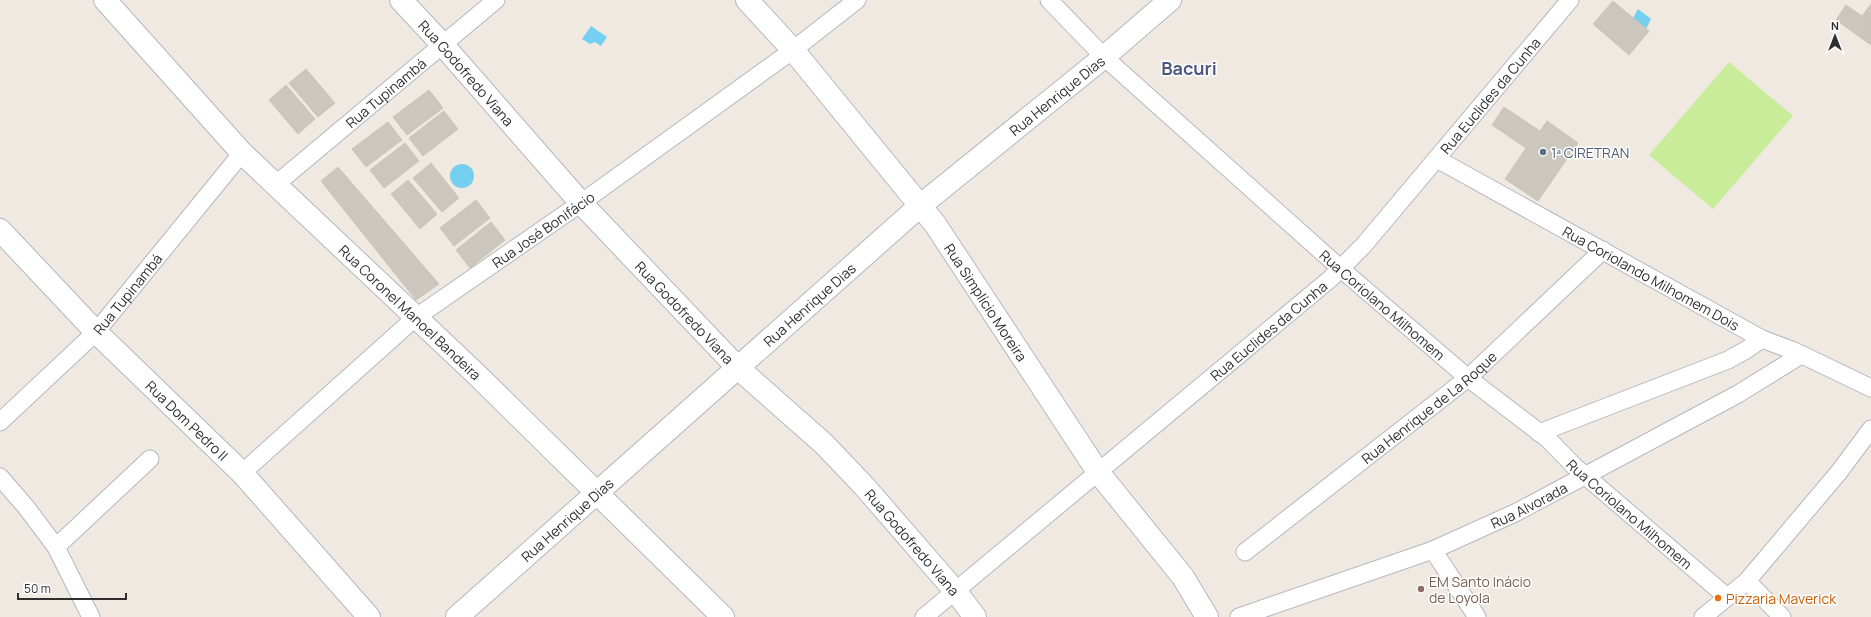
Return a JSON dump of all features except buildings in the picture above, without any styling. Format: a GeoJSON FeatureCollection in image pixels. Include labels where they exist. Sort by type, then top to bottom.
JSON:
{"type":"FeatureCollection","features":[{"type":"Feature","properties":{"kind":"street","name":"Rua Coronel Manoel Bandeira"},"geometry":{"type":"LineString","coordinates":[[105,0],[242,153],[476,374],[723,617]]}},
{"type":"Feature","properties":{"kind":"street","name":"Rua Godofredo Viana"},"geometry":{"type":"LineString","coordinates":[[401,0],[442,44],[581,202],[738,368],[824,444],[864,486],[956,592],[975,617]]}},
{"type":"Feature","properties":{"kind":"street","name":"Rua Tupinambá"},"geometry":{"type":"LineString","coordinates":[[275,185],[496,0]]}},
{"type":"Feature","properties":{"kind":"street","name":"Rua Simplício Moreira"},"geometry":{"type":"LineString","coordinates":[[747,0],[793,50],[935,224],[1098,472],[1183,577],[1207,617]]}},
{"type":"Feature","properties":{"kind":"street","name":"Rua José Bonifácio"},"geometry":{"type":"LineString","coordinates":[[242,473],[416,318],[793,50],[857,0]]}},
{"type":"Feature","properties":{"kind":"street","name":"Rua Coriolano Milhomem"},"geometry":{"type":"LineString","coordinates":[[1049,0],[1104,57],[1341,268],[1468,378],[1543,436],[1579,470],[1727,597]]}},
{"type":"Feature","properties":{"kind":"street","name":"Rua Henrique Dias"},"geometry":{"type":"LineString","coordinates":[[457,617],[920,205],[1104,57],[1170,0]]}},
{"type":"Feature","properties":{"kind":"street","name":"Rua Euclides da Cunha"},"geometry":{"type":"LineString","coordinates":[[924,617],[956,592],[1341,268],[1363,246],[1570,0]]}},
{"type":"Feature","properties":{"kind":"street","name":"Rua Tupinambá"},"geometry":{"type":"LineString","coordinates":[[0,422],[96,332],[242,153]]}},
{"type":"Feature","properties":{"kind":"street","name":"Rua Coriolando Milhomem Dois"},"geometry":{"type":"LineString","coordinates":[[1437,159],[1768,341],[1798,353],[1871,388]]}},
{"type":"Feature","properties":{"kind":"street","name":"Rua Dom Pedro II"},"geometry":{"type":"LineString","coordinates":[[0,230],[96,332],[242,473],[369,617]]}},
{"type":"Feature","properties":{"kind":"street","name":"Rua Henrique de La Roque"},"geometry":{"type":"LineString","coordinates":[[1245,552],[1468,378],[1603,250]]}},
{"type":"Feature","properties":{"kind":"street"},"geometry":{"type":"LineString","coordinates":[[1543,436],[1728,360],[1746,350],[1768,341]]}},
{"type":"Feature","properties":{"kind":"street","name":"Rua Alvorada"},"geometry":{"type":"LineString","coordinates":[[1239,617],[1433,550],[1517,512],[1579,470],[1738,394],[1798,353]]}},
{"type":"Feature","properties":{"kind":"street"},"geometry":{"type":"LineString","coordinates":[[1703,617],[1747,581],[1839,472],[1871,429]]}},
{"type":"Feature","properties":{"kind":"street"},"geometry":{"type":"LineString","coordinates":[[56,547],[150,459]]}},
{"type":"Feature","properties":{"kind":"street"},"geometry":{"type":"LineString","coordinates":[[0,477],[26,507],[56,547],[91,617]]}},
{"type":"Feature","properties":{"kind":"street"},"geometry":{"type":"LineString","coordinates":[[1433,550],[1477,617]]}},
{"type":"Feature","properties":{"kind":"street"},"geometry":{"type":"LineString","coordinates":[[1747,581],[1782,617]]}},
{"type":"Feature","properties":{"kind":"green space"},"geometry":{"type":"Polygon","coordinates":[[[1729,62],[1793,116],[1713,209],[1649,155],[1729,62]]]}},
{"type":"Feature","properties":{"kind":"water"},"geometry":{"type":"Polygon","coordinates":[[[1638,9],[1651,19],[1646,29],[1633,18],[1638,9]]]}},
{"type":"Feature","properties":{"kind":"water"},"geometry":{"type":"Polygon","coordinates":[[[591,26],[607,37],[601,46],[595,42],[590,44],[582,39],[591,26]]]}},
{"type":"Feature","properties":{"kind":"water"},"geometry":{"type":"Polygon","coordinates":[[[462,164],[470,168],[474,176],[470,184],[462,188],[454,184],[450,176],[454,168],[462,164]]]}},
{"type":"Feature","properties":{"kind":"place","name":"1ª CIRETRAN"},"geometry":{"type":"Point","coordinates":[1543,152]}},
{"type":"Feature","properties":{"kind":"place","name":"EM Santo Inácio de Loyola"},"geometry":{"type":"Point","coordinates":[1421,589]}},
{"type":"Feature","properties":{"kind":"place","name":"Pizzaria Maverick"},"geometry":{"type":"Point","coordinates":[1718,598]}},
{"type":"Feature","properties":{"kind":"district","name":"Bacuri"},"geometry":{"type":"Point","coordinates":[1189,68]}}]}
